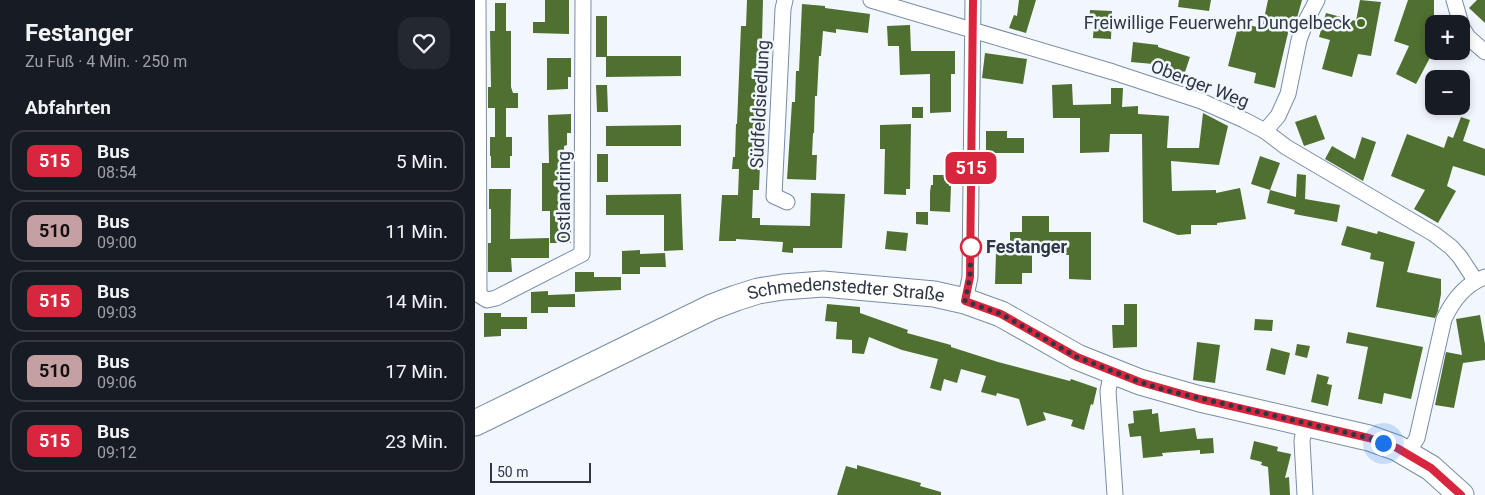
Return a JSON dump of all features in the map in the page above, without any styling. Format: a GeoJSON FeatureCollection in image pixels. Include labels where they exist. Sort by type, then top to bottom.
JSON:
{"type":"FeatureCollection","features":[{"type":"Feature","properties":{"kind":"main road","name":"Schmedenstedter Straße"},"geometry":{"type":"LineString","coordinates":[[475,424],[712,307],[758,291],[823,284],[934,294],[965,301],[1001,314],[1077,357],[1140,382],[1165,390],[1369,438],[1397,448],[1431,468],[1461,495]]}},
{"type":"Feature","properties":{"kind":"street","name":"Ostlandring"},"geometry":{"type":"LineString","coordinates":[[478,0],[479,295],[487,300],[496,298],[582,254],[583,0]]}},
{"type":"Feature","properties":{"kind":"street","name":"Südfeldsiedlung"},"geometry":{"type":"LineString","coordinates":[[785,0],[774,196],[787,202]]}},
{"type":"Feature","properties":{"kind":"street","name":"Oberger Weg"},"geometry":{"type":"LineString","coordinates":[[871,0],[1188,96],[1223,110],[1265,131],[1286,147],[1434,234],[1451,246],[1480,279]]}},
{"type":"Feature","properties":{"kind":"street"},"geometry":{"type":"LineString","coordinates":[[965,301],[970,277],[973,0]]}},
{"type":"Feature","properties":{"kind":"street"},"geometry":{"type":"LineString","coordinates":[[1265,131],[1278,116],[1288,94],[1299,40],[1317,0]]}},
{"type":"Feature","properties":{"kind":"street"},"geometry":{"type":"LineString","coordinates":[[1454,0],[1458,15]]}},
{"type":"Feature","properties":{"kind":"street"},"geometry":{"type":"LineString","coordinates":[[1470,38],[1485,52]]}},
{"type":"Feature","properties":{"kind":"street"},"geometry":{"type":"LineString","coordinates":[[1407,454],[1417,438],[1444,319],[1452,303],[1463,290],[1480,279]]}},
{"type":"Feature","properties":{"kind":"street"},"geometry":{"type":"LineString","coordinates":[[1112,371],[1108,390],[1115,495]]}},
{"type":"Feature","properties":{"kind":"street"},"geometry":{"type":"LineString","coordinates":[[1305,423],[1302,441],[1305,495]]}},
{"type":"Feature","properties":{"kind":"building"},"geometry":{"type":"Polygon","coordinates":[[[545,0],[569,0],[569,34],[533,33],[533,22],[545,22],[545,0]]]}},
{"type":"Feature","properties":{"kind":"building"},"geometry":{"type":"Polygon","coordinates":[[[747,0],[763,0],[762,40],[769,40],[762,164],[760,164],[759,190],[753,190],[752,218],[760,218],[760,225],[810,226],[811,193],[845,194],[842,248],[793,248],[793,253],[782,252],[783,242],[736,239],[736,241],[719,241],[722,195],[738,195],[739,169],[732,169],[733,157],[735,157],[741,26],[746,26],[747,0]]]}},
{"type":"Feature","properties":{"kind":"building"},"geometry":{"type":"Polygon","coordinates":[[[1019,0],[1036,0],[1026,33],[1009,28],[1014,15],[1017,16],[1019,0]]]}},
{"type":"Feature","properties":{"kind":"building"},"geometry":{"type":"Polygon","coordinates":[[[1179,0],[1211,0],[1209,11],[1178,7],[1179,0]]]}},
{"type":"Feature","properties":{"kind":"building"},"geometry":{"type":"Polygon","coordinates":[[[1268,0],[1302,0],[1297,18],[1292,16],[1275,88],[1254,83],[1256,73],[1228,66],[1239,23],[1262,28],[1268,0]]]}},
{"type":"Feature","properties":{"kind":"building"},"geometry":{"type":"Polygon","coordinates":[[[1360,0],[1381,2],[1371,56],[1358,54],[1352,77],[1322,69],[1330,40],[1319,37],[1326,13],[1356,21],[1360,0]]]}},
{"type":"Feature","properties":{"kind":"building"},"geometry":{"type":"Polygon","coordinates":[[[1408,0],[1434,0],[1434,15],[1425,15],[1425,60],[1429,60],[1416,84],[1396,74],[1409,46],[1394,41],[1408,0]]]}},
{"type":"Feature","properties":{"kind":"building"},"geometry":{"type":"Polygon","coordinates":[[[1477,0],[1485,0],[1485,23],[1469,8],[1477,0]]]}},
{"type":"Feature","properties":{"kind":"building"},"geometry":{"type":"Polygon","coordinates":[[[495,3],[506,3],[506,31],[511,31],[511,87],[513,93],[518,93],[518,108],[506,108],[506,137],[512,137],[510,168],[491,168],[490,137],[495,137],[495,108],[488,108],[488,87],[491,87],[490,31],[495,31],[495,3]]]}},
{"type":"Feature","properties":{"kind":"building"},"geometry":{"type":"Polygon","coordinates":[[[802,4],[870,14],[868,33],[836,29],[836,33],[823,31],[821,56],[819,56],[817,96],[815,96],[813,133],[812,155],[817,155],[816,180],[787,179],[792,102],[795,102],[796,71],[799,71],[802,4]]]}},
{"type":"Feature","properties":{"kind":"building"},"geometry":{"type":"Polygon","coordinates":[[[1090,10],[1112,11],[1111,39],[1093,38],[1094,21],[1089,21],[1090,10]]]}},
{"type":"Feature","properties":{"kind":"building"},"geometry":{"type":"Polygon","coordinates":[[[596,16],[607,16],[607,56],[681,56],[681,76],[606,77],[606,57],[596,57],[596,16]]]}},
{"type":"Feature","properties":{"kind":"building"},"geometry":{"type":"Polygon","coordinates":[[[910,25],[911,51],[955,51],[955,74],[951,74],[951,112],[930,113],[930,74],[900,75],[899,46],[888,46],[887,26],[910,25]]]}},
{"type":"Feature","properties":{"kind":"building"},"geometry":{"type":"Polygon","coordinates":[[[1133,42],[1158,45],[1158,47],[1190,57],[1183,78],[1162,71],[1164,65],[1131,62],[1133,42]]]}},
{"type":"Feature","properties":{"kind":"building"},"geometry":{"type":"Polygon","coordinates":[[[985,53],[1027,59],[1023,84],[982,78],[985,53]]]}},
{"type":"Feature","properties":{"kind":"building"},"geometry":{"type":"Polygon","coordinates":[[[547,58],[571,58],[571,77],[568,77],[568,89],[547,90],[547,58]]]}},
{"type":"Feature","properties":{"kind":"building"},"geometry":{"type":"Polygon","coordinates":[[[1072,84],[1073,105],[1111,104],[1111,88],[1123,88],[1122,107],[1138,106],[1138,114],[1169,116],[1167,148],[1199,148],[1203,113],[1228,126],[1219,165],[1171,161],[1172,191],[1216,190],[1216,193],[1240,188],[1246,219],[1217,223],[1217,225],[1191,225],[1191,234],[1178,235],[1143,222],[1142,134],[1110,134],[1109,152],[1080,153],[1080,118],[1053,118],[1052,85],[1072,84]]]}},
{"type":"Feature","properties":{"kind":"building"},"geometry":{"type":"Polygon","coordinates":[[[596,85],[607,85],[608,112],[597,112],[596,85]]]}},
{"type":"Feature","properties":{"kind":"building"},"geometry":{"type":"Polygon","coordinates":[[[912,107],[923,107],[923,118],[912,118],[912,107]]]}},
{"type":"Feature","properties":{"kind":"building"},"geometry":{"type":"Polygon","coordinates":[[[571,114],[571,133],[567,133],[567,145],[564,146],[564,170],[572,170],[572,189],[569,189],[571,243],[550,243],[550,211],[542,211],[542,163],[549,163],[548,115],[571,114]]]}},
{"type":"Feature","properties":{"kind":"building"},"geometry":{"type":"Polygon","coordinates":[[[1316,115],[1325,139],[1304,146],[1295,122],[1316,115]]]}},
{"type":"Feature","properties":{"kind":"building"},"geometry":{"type":"Polygon","coordinates":[[[1461,117],[1470,120],[1463,141],[1485,149],[1485,176],[1453,166],[1447,186],[1456,191],[1438,223],[1414,209],[1425,190],[1391,176],[1407,134],[1444,148],[1448,136],[1453,138],[1461,117]]]}},
{"type":"Feature","properties":{"kind":"building"},"geometry":{"type":"Polygon","coordinates":[[[911,124],[910,189],[906,189],[906,195],[884,194],[885,149],[880,149],[880,125],[911,124]]]}},
{"type":"Feature","properties":{"kind":"building"},"geometry":{"type":"Polygon","coordinates":[[[681,125],[681,146],[606,146],[606,126],[681,125]]]}},
{"type":"Feature","properties":{"kind":"building"},"geometry":{"type":"Polygon","coordinates":[[[986,131],[1007,131],[1007,138],[1024,138],[1024,153],[986,153],[986,131]]]}},
{"type":"Feature","properties":{"kind":"building"},"geometry":{"type":"Polygon","coordinates":[[[1362,137],[1376,142],[1363,181],[1325,159],[1332,146],[1355,159],[1362,137]]]}},
{"type":"Feature","properties":{"kind":"building"},"geometry":{"type":"Polygon","coordinates":[[[597,154],[608,154],[608,182],[597,182],[597,154]]]}},
{"type":"Feature","properties":{"kind":"building"},"geometry":{"type":"Polygon","coordinates":[[[1260,156],[1280,163],[1270,190],[1251,184],[1260,156]]]}},
{"type":"Feature","properties":{"kind":"building"},"geometry":{"type":"Polygon","coordinates":[[[1297,174],[1306,175],[1305,199],[1340,205],[1337,222],[1294,214],[1295,210],[1267,203],[1270,190],[1296,197],[1297,174]]]}},
{"type":"Feature","properties":{"kind":"building"},"geometry":{"type":"Polygon","coordinates":[[[933,175],[949,175],[949,186],[951,186],[950,212],[930,211],[930,192],[931,185],[933,185],[933,175]]]}},
{"type":"Feature","properties":{"kind":"building"},"geometry":{"type":"Polygon","coordinates":[[[489,189],[511,189],[510,239],[549,238],[549,258],[511,258],[512,272],[488,272],[488,243],[491,243],[489,189]]]}},
{"type":"Feature","properties":{"kind":"building"},"geometry":{"type":"Polygon","coordinates":[[[681,194],[683,250],[664,251],[664,215],[606,215],[606,195],[681,194]]]}},
{"type":"Feature","properties":{"kind":"building"},"geometry":{"type":"Polygon","coordinates":[[[916,212],[928,212],[928,225],[916,224],[916,212]]]}},
{"type":"Feature","properties":{"kind":"building"},"geometry":{"type":"Polygon","coordinates":[[[1022,216],[1049,216],[1049,232],[1091,232],[1091,280],[1069,279],[1069,255],[1032,255],[1032,273],[1022,273],[1022,284],[995,284],[996,253],[1010,253],[1010,232],[1022,232],[1022,216]]]}},
{"type":"Feature","properties":{"kind":"building"},"geometry":{"type":"Polygon","coordinates":[[[1347,226],[1377,234],[1378,231],[1415,242],[1407,272],[1441,279],[1441,294],[1435,318],[1376,307],[1384,262],[1370,259],[1371,253],[1341,245],[1347,226]]]}},
{"type":"Feature","properties":{"kind":"building"},"geometry":{"type":"Polygon","coordinates":[[[887,231],[908,233],[906,251],[885,249],[887,231]]]}},
{"type":"Feature","properties":{"kind":"building"},"geometry":{"type":"Polygon","coordinates":[[[640,250],[640,254],[665,253],[666,267],[640,267],[640,274],[622,274],[622,251],[640,250]]]}},
{"type":"Feature","properties":{"kind":"building"},"geometry":{"type":"Polygon","coordinates":[[[575,272],[594,272],[594,277],[621,277],[621,290],[575,292],[575,272]]]}},
{"type":"Feature","properties":{"kind":"building"},"geometry":{"type":"Polygon","coordinates":[[[548,291],[548,295],[575,294],[575,307],[548,307],[548,313],[531,313],[531,292],[548,291]]]}},
{"type":"Feature","properties":{"kind":"building"},"geometry":{"type":"Polygon","coordinates":[[[827,304],[860,307],[860,313],[908,330],[907,333],[951,345],[951,347],[998,362],[1070,381],[1071,379],[1097,388],[1084,430],[1071,426],[1073,420],[1043,412],[1046,420],[1027,426],[1019,399],[997,393],[996,396],[981,392],[986,376],[961,369],[957,383],[944,379],[941,391],[930,388],[938,359],[902,350],[869,337],[864,354],[852,353],[852,340],[836,339],[837,322],[825,321],[827,304]]]}},
{"type":"Feature","properties":{"kind":"building"},"geometry":{"type":"Polygon","coordinates":[[[1124,304],[1137,304],[1137,347],[1113,348],[1112,325],[1124,325],[1124,304]]]}},
{"type":"Feature","properties":{"kind":"building"},"geometry":{"type":"Polygon","coordinates":[[[484,313],[501,313],[501,317],[527,317],[527,329],[501,329],[501,336],[484,337],[484,313]]]}},
{"type":"Feature","properties":{"kind":"building"},"geometry":{"type":"Polygon","coordinates":[[[1480,315],[1485,344],[1485,360],[1463,363],[1454,408],[1435,405],[1446,352],[1462,355],[1456,319],[1480,315]]]}},
{"type":"Feature","properties":{"kind":"building"},"geometry":{"type":"Polygon","coordinates":[[[1255,319],[1273,320],[1272,331],[1254,330],[1255,319]]]}},
{"type":"Feature","properties":{"kind":"building"},"geometry":{"type":"Polygon","coordinates":[[[1348,332],[1423,347],[1411,399],[1384,393],[1382,404],[1358,399],[1368,347],[1346,343],[1348,332]]]}},
{"type":"Feature","properties":{"kind":"building"},"geometry":{"type":"Polygon","coordinates":[[[1197,342],[1220,345],[1215,383],[1193,380],[1197,342]]]}},
{"type":"Feature","properties":{"kind":"building"},"geometry":{"type":"Polygon","coordinates":[[[1297,344],[1310,346],[1307,358],[1295,355],[1297,344]]]}},
{"type":"Feature","properties":{"kind":"building"},"geometry":{"type":"Polygon","coordinates":[[[1271,348],[1290,353],[1285,375],[1266,370],[1271,348]]]}},
{"type":"Feature","properties":{"kind":"building"},"geometry":{"type":"Polygon","coordinates":[[[1317,374],[1329,377],[1327,384],[1332,385],[1328,406],[1311,402],[1317,374]]]}},
{"type":"Feature","properties":{"kind":"building"},"geometry":{"type":"Polygon","coordinates":[[[1152,409],[1152,414],[1158,413],[1160,432],[1195,428],[1197,439],[1213,438],[1214,453],[1200,454],[1200,450],[1162,453],[1163,456],[1143,458],[1141,436],[1130,437],[1128,424],[1134,423],[1133,411],[1152,409]]]}},
{"type":"Feature","properties":{"kind":"building"},"geometry":{"type":"Polygon","coordinates":[[[1254,441],[1278,447],[1277,451],[1291,454],[1285,478],[1289,477],[1290,495],[1270,495],[1268,467],[1261,465],[1262,462],[1250,459],[1254,441]]]}},
{"type":"Feature","properties":{"kind":"building"},"geometry":{"type":"Polygon","coordinates":[[[857,465],[921,483],[920,486],[941,492],[941,495],[837,495],[846,466],[857,469],[857,465]]]}},
{"type":"Feature","properties":{"kind":"bus line","name":"515"},"geometry":{"type":"LineString","coordinates":[[973,0],[970,277],[965,301],[1001,314],[1077,357],[1140,382],[1200,399],[1369,438],[1397,448],[1431,468],[1461,495]]}},
{"type":"Feature","properties":{"kind":"place","name":"Freiwillige Feuerwehr Dungelbeck"},"geometry":{"type":"Point","coordinates":[1361,23]}},
{"type":"Feature","properties":{"kind":"place","name":"Festanger"},"geometry":{"type":"Point","coordinates":[971,247]}},
{"type":"Feature","properties":{"kind":"route"},"geometry":{"type":"LineString","coordinates":[[971,247],[970,277],[965,301],[1001,314],[1077,357],[1165,390],[1369,438],[1383,443]]}}]}
